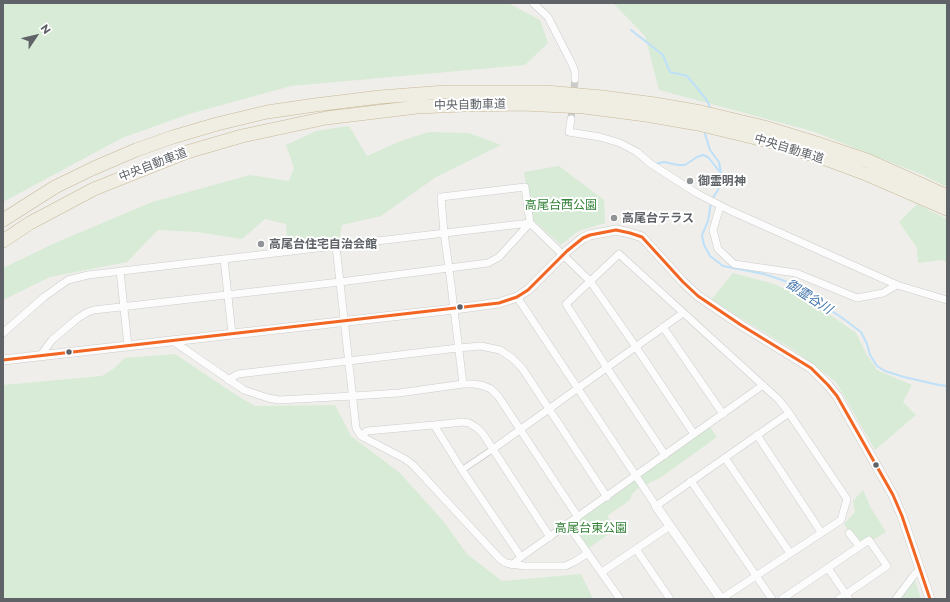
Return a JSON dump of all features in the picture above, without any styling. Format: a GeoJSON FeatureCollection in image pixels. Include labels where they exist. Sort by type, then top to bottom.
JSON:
{"type":"FeatureCollection","features":[{"type":"Feature","properties":{"kind":"highway","name":"中央自動車道"},"geometry":{"type":"LineString","coordinates":[[3,220],[55,188],[94,168],[136,150],[217,124],[267,112],[314,105],[380,97],[445,92],[546,92],[617,99],[699,118],[720,129],[772,142],[820,157],[873,177],[947,209]]}},
{"type":"Feature","properties":{"kind":"highway","name":"中央自動車道"},"geometry":{"type":"LineString","coordinates":[[3,241],[30,223],[94,189],[187,152],[242,136],[326,118],[417,107],[463,104],[522,104],[584,107],[646,115],[699,118],[721,116],[764,127],[861,158],[947,196]]}},
{"type":"Feature","properties":{"kind":"street"},"geometry":{"type":"LineString","coordinates":[[533,3],[548,17],[573,66],[575,79]]}},
{"type":"Feature","properties":{"kind":"street"},"geometry":{"type":"LineString","coordinates":[[571,119],[569,132],[600,137],[620,143],[637,152],[653,165],[715,203],[897,285],[947,300]]}},
{"type":"Feature","properties":{"kind":"street"},"geometry":{"type":"LineString","coordinates":[[462,384],[441,197],[525,187],[530,224],[564,254],[590,281],[694,434]]}},
{"type":"Feature","properties":{"kind":"street"},"geometry":{"type":"LineString","coordinates":[[715,203],[713,230],[718,249],[734,264],[796,273],[857,298],[883,293],[897,285]]}},
{"type":"Feature","properties":{"kind":"street"},"geometry":{"type":"LineString","coordinates":[[3,333],[44,297],[68,280],[88,275],[530,224]]}},
{"type":"Feature","properties":{"kind":"street"},"geometry":{"type":"LineString","coordinates":[[40,356],[52,340],[88,312],[101,309],[340,282],[488,263],[498,257],[530,224]]}},
{"type":"Feature","properties":{"kind":"street"},"geometry":{"type":"LineString","coordinates":[[3,360],[499,303],[517,297],[536,283],[564,254],[583,238],[604,231],[616,230],[630,233],[642,237],[683,282],[698,296],[741,325],[811,368],[837,396],[893,495],[902,516],[930,599]]}},
{"type":"Feature","properties":{"kind":"street"},"geometry":{"type":"LineString","coordinates":[[336,246],[350,361],[356,428],[361,436],[405,459],[412,465],[500,559],[512,565],[564,566],[574,562],[588,553]]}},
{"type":"Feature","properties":{"kind":"street"},"geometry":{"type":"LineString","coordinates":[[517,297],[656,506],[721,599],[821,532],[843,523],[846,499],[779,400],[619,254],[566,304],[665,455]]}},
{"type":"Feature","properties":{"kind":"street"},"geometry":{"type":"LineString","coordinates":[[224,259],[232,334]]}},
{"type":"Feature","properties":{"kind":"street"},"geometry":{"type":"LineString","coordinates":[[120,271],[128,346]]}},
{"type":"Feature","properties":{"kind":"street"},"geometry":{"type":"LineString","coordinates":[[462,470],[550,410],[683,313]]}},
{"type":"Feature","properties":{"kind":"street"},"geometry":{"type":"LineString","coordinates":[[663,327],[722,414]]}},
{"type":"Feature","properties":{"kind":"street"},"geometry":{"type":"LineString","coordinates":[[173,341],[244,390],[279,400],[399,392],[462,384],[474,384],[491,389],[498,396],[578,517]]}},
{"type":"Feature","properties":{"kind":"street"},"geometry":{"type":"LineString","coordinates":[[228,380],[238,374],[458,348],[481,346],[500,350],[507,353],[522,368],[607,497]]}},
{"type":"Feature","properties":{"kind":"street"},"geometry":{"type":"LineString","coordinates":[[512,565],[521,557],[763,385]]}},
{"type":"Feature","properties":{"kind":"street"},"geometry":{"type":"LineString","coordinates":[[656,506],[789,413]]}},
{"type":"Feature","properties":{"kind":"street"},"geometry":{"type":"LineString","coordinates":[[361,436],[367,432],[434,425],[456,421],[469,423],[483,434],[550,537]]}},
{"type":"Feature","properties":{"kind":"street"},"geometry":{"type":"LineString","coordinates":[[434,425],[462,470],[521,557]]}},
{"type":"Feature","properties":{"kind":"street"},"geometry":{"type":"LineString","coordinates":[[757,436],[821,532]]}},
{"type":"Feature","properties":{"kind":"street"},"geometry":{"type":"LineString","coordinates":[[725,458],[790,553]]}},
{"type":"Feature","properties":{"kind":"street"},"geometry":{"type":"LineString","coordinates":[[691,481],[772,599]]}},
{"type":"Feature","properties":{"kind":"street"},"geometry":{"type":"LineString","coordinates":[[568,525],[620,599]]}},
{"type":"Feature","properties":{"kind":"street"},"geometry":{"type":"LineString","coordinates":[[602,572],[670,526]]}},
{"type":"Feature","properties":{"kind":"street"},"geometry":{"type":"LineString","coordinates":[[849,533],[859,546]]}},
{"type":"Feature","properties":{"kind":"street"},"geometry":{"type":"LineString","coordinates":[[782,599],[869,540],[887,566],[845,598],[828,568]]}},
{"type":"Feature","properties":{"kind":"street"},"geometry":{"type":"LineString","coordinates":[[636,549],[670,599]]}},
{"type":"Feature","properties":{"kind":"street"},"geometry":{"type":"LineString","coordinates":[[896,599],[914,575],[920,570]]}},
{"type":"Feature","properties":{"kind":"green space"},"geometry":{"type":"Polygon","coordinates":[[[3,3],[508,3],[540,20],[548,43],[525,65],[291,86],[189,114],[122,138],[3,202],[3,3]]]}},
{"type":"Feature","properties":{"kind":"green space"},"geometry":{"type":"Polygon","coordinates":[[[613,3],[947,3],[947,187],[923,175],[812,131],[659,90],[645,36],[613,3]]]}},
{"type":"Feature","properties":{"kind":"green space"},"geometry":{"type":"Polygon","coordinates":[[[349,126],[367,156],[401,141],[429,132],[469,133],[501,145],[436,177],[381,216],[342,225],[339,242],[287,237],[286,224],[265,219],[242,239],[197,232],[158,230],[127,262],[50,277],[3,300],[3,268],[55,243],[152,202],[250,175],[289,181],[294,168],[286,145],[316,131],[349,126]]]}},
{"type":"Feature","properties":{"kind":"green space","name":"高尾台西公園"},"geometry":{"type":"Polygon","coordinates":[[[559,166],[604,200],[605,223],[578,231],[561,245],[531,218],[524,172],[559,166]]]}},
{"type":"Feature","properties":{"kind":"green space"},"geometry":{"type":"Polygon","coordinates":[[[917,204],[947,219],[947,263],[943,260],[918,263],[917,248],[899,222],[917,204]]]}},
{"type":"Feature","properties":{"kind":"green space"},"geometry":{"type":"Polygon","coordinates":[[[733,273],[774,284],[809,300],[856,333],[867,355],[877,370],[912,385],[903,402],[916,415],[875,450],[836,382],[795,351],[711,300],[733,273]]]}},
{"type":"Feature","properties":{"kind":"green space"},"geometry":{"type":"Polygon","coordinates":[[[175,354],[255,406],[335,405],[351,436],[400,473],[444,522],[467,554],[502,581],[581,574],[593,599],[3,599],[3,385],[102,376],[113,369],[125,358],[175,354]]]}},
{"type":"Feature","properties":{"kind":"green space","name":"高尾台東公園"},"geometry":{"type":"Polygon","coordinates":[[[708,424],[717,437],[660,478],[643,486],[642,485],[632,494],[630,500],[607,516],[616,529],[586,550],[568,525],[708,424]]]}},
{"type":"Feature","properties":{"kind":"green space"},"geometry":{"type":"Polygon","coordinates":[[[863,490],[871,508],[886,532],[870,542],[859,546],[844,524],[855,512],[853,501],[863,490]]]}},
{"type":"Feature","properties":{"kind":"green space"},"geometry":{"type":"Polygon","coordinates":[[[915,580],[921,599],[899,599],[915,580]]]}},
{"type":"Feature","properties":{"kind":"waterway","name":"御霊谷川"},"geometry":{"type":"LineString","coordinates":[[631,30],[663,55],[670,72],[687,76],[706,99],[711,109]]}},
{"type":"Feature","properties":{"kind":"waterway","name":"御霊谷川"},"geometry":{"type":"LineString","coordinates":[[706,130],[705,134],[710,150],[719,162],[722,178],[718,190],[712,199]]}},
{"type":"Feature","properties":{"kind":"waterway","name":"御霊谷川"},"geometry":{"type":"LineString","coordinates":[[655,164],[664,162],[685,165],[703,155],[708,157],[720,172]]}},
{"type":"Feature","properties":{"kind":"waterway","name":"御霊谷川"},"geometry":{"type":"LineString","coordinates":[[711,203],[708,221],[702,235],[704,245],[710,256],[723,266],[764,274],[785,281],[841,317],[861,332],[867,344],[870,355],[877,366],[885,371],[904,377],[947,386]]}},
{"type":"Feature","properties":{"kind":"tunnel"},"geometry":{"type":"LineString","coordinates":[[571,119],[575,79]]}},
{"type":"Feature","properties":{"kind":"transit line"},"geometry":{"type":"LineString","coordinates":[[3,360],[499,303],[517,297],[528,290],[567,251],[583,238],[590,235],[616,230],[630,233],[642,237],[683,282],[698,296],[741,325],[811,368],[828,385],[837,396],[893,495],[902,516],[930,599]]}},
{"type":"Feature","properties":{"kind":"place","name":"御霊明神"},"geometry":{"type":"Point","coordinates":[690,181]}},
{"type":"Feature","properties":{"kind":"place","name":"高尾台テラス"},"geometry":{"type":"Point","coordinates":[614,218]}},
{"type":"Feature","properties":{"kind":"place","name":"高尾台住宅自治会館"},"geometry":{"type":"Point","coordinates":[261,244]}}]}
